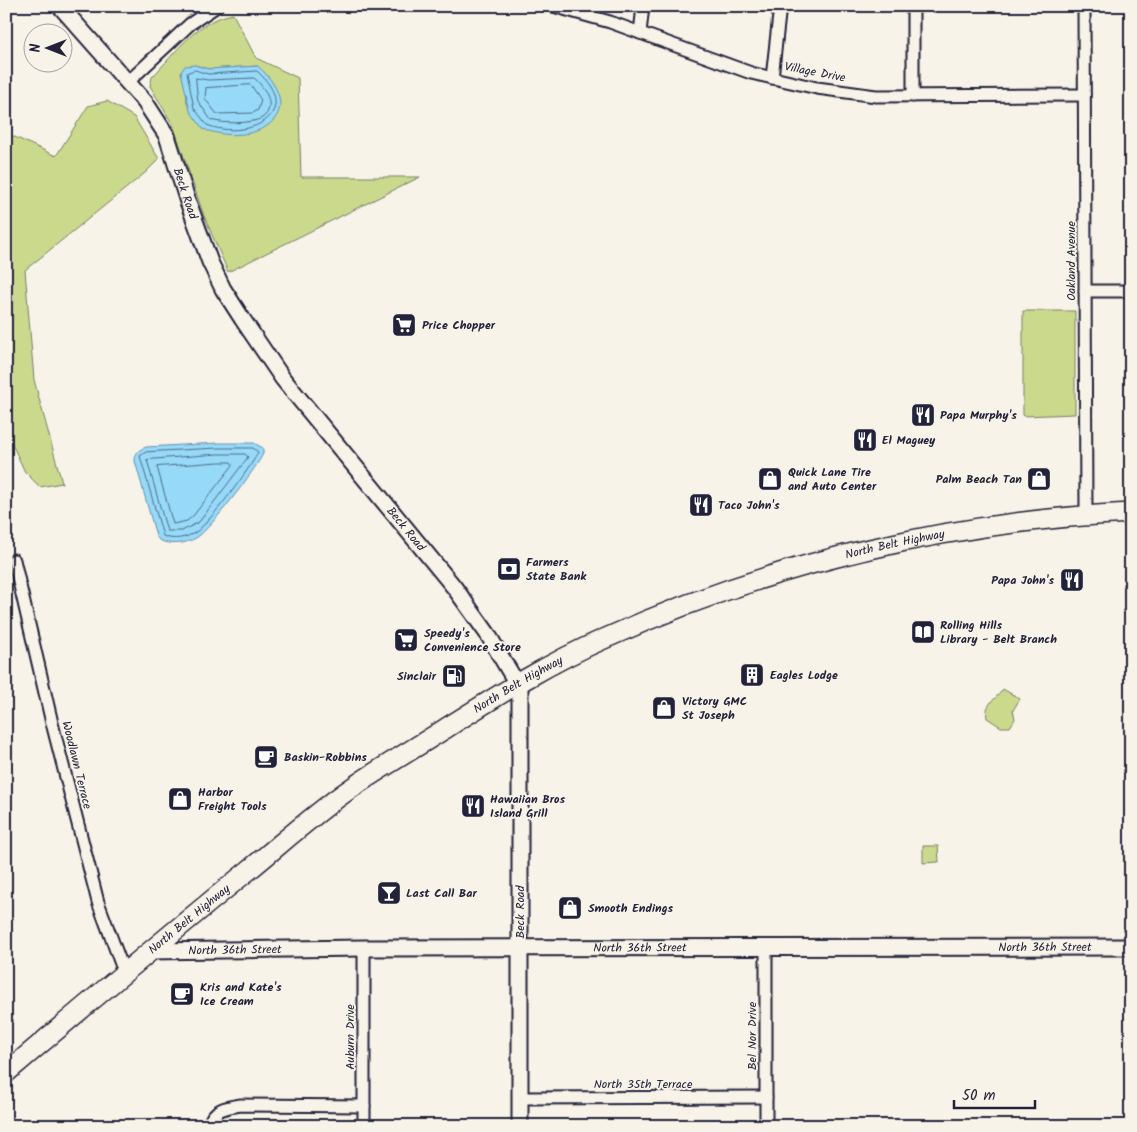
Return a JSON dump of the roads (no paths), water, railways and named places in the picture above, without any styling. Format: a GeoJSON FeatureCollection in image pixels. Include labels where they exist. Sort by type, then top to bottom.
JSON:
{"type":"FeatureCollection","features":[{"type":"Feature","properties":{"kind":"main road","name":"North Belt Highway"},"geometry":{"type":"LineString","coordinates":[[6,1074],[149,951],[349,789],[517,684],[603,639],[675,608],[801,567],[887,545],[969,530],[1086,515],[1131,513]]}},
{"type":"Feature","properties":{"kind":"street","name":"Beck Road"},"geometry":{"type":"LineString","coordinates":[[60,6],[145,102],[166,136],[186,199],[210,262],[223,289],[282,379],[454,587],[487,633],[520,689],[520,1126]]}},
{"type":"Feature","properties":{"kind":"street"},"geometry":{"type":"LineString","coordinates":[[128,82],[190,24],[217,6]]}},
{"type":"Feature","properties":{"kind":"street","name":"Village Drive"},"geometry":{"type":"LineString","coordinates":[[553,6],[640,33],[695,54],[772,78],[862,95],[1084,96]]}},
{"type":"Feature","properties":{"kind":"street"},"geometry":{"type":"LineString","coordinates":[[640,33],[643,6]]}},
{"type":"Feature","properties":{"kind":"street"},"geometry":{"type":"LineString","coordinates":[[772,78],[780,6]]}},
{"type":"Feature","properties":{"kind":"street"},"geometry":{"type":"LineString","coordinates":[[913,6],[913,96]]}},
{"type":"Feature","properties":{"kind":"street","name":"Oakland Avenue"},"geometry":{"type":"LineString","coordinates":[[1084,6],[1086,515]]}},
{"type":"Feature","properties":{"kind":"street"},"geometry":{"type":"LineString","coordinates":[[1085,291],[1131,291]]}},
{"type":"Feature","properties":{"kind":"street","name":"Woodlawn Terrace"},"geometry":{"type":"LineString","coordinates":[[14,560],[76,820],[98,902],[124,972]]}},
{"type":"Feature","properties":{"kind":"street","name":"Bel Nor Drive"},"geometry":{"type":"LineString","coordinates":[[766,947],[766,1126]]}},
{"type":"Feature","properties":{"kind":"street","name":"North 36th Street"},"geometry":{"type":"LineString","coordinates":[[149,951],[364,948],[1131,947]]}},
{"type":"Feature","properties":{"kind":"street","name":"Auburn Drive"},"geometry":{"type":"LineString","coordinates":[[364,948],[364,1126]]}},
{"type":"Feature","properties":{"kind":"street","name":"North 35th Terrace"},"geometry":{"type":"LineString","coordinates":[[520,1098],[766,1097]]}},
{"type":"Feature","properties":{"kind":"street"},"geometry":{"type":"LineString","coordinates":[[209,1126],[213,1115],[221,1108],[241,1104],[364,1106]]}},
{"type":"Feature","properties":{"kind":"water"},"geometry":{"type":"Polygon","coordinates":[[[195,65],[208,69],[258,66],[273,84],[280,100],[278,113],[270,124],[257,131],[240,134],[222,134],[203,129],[190,111],[181,72],[185,66],[195,65]]]}},
{"type":"Feature","properties":{"kind":"water"},"geometry":{"type":"Polygon","coordinates":[[[254,443],[263,448],[263,454],[232,499],[203,533],[183,543],[173,544],[159,540],[156,536],[135,461],[136,454],[146,447],[254,443]]]}},
{"type":"Feature","properties":{"kind":"place","name":"Price Chopper"},"geometry":{"type":"Point","coordinates":[404,325]}},
{"type":"Feature","properties":{"kind":"place","name":"Papa Murphy's"},"geometry":{"type":"Point","coordinates":[923,415]}},
{"type":"Feature","properties":{"kind":"place","name":"El Maguey"},"geometry":{"type":"Point","coordinates":[865,440]}},
{"type":"Feature","properties":{"kind":"place","name":"Quick Lane Tire and Auto Center"},"geometry":{"type":"Point","coordinates":[770,479]}},
{"type":"Feature","properties":{"kind":"place","name":"Palm Beach Tan"},"geometry":{"type":"Point","coordinates":[1039,479]}},
{"type":"Feature","properties":{"kind":"place","name":"Taco John's"},"geometry":{"type":"Point","coordinates":[701,505]}},
{"type":"Feature","properties":{"kind":"place","name":"Farmers State Bank"},"geometry":{"type":"Point","coordinates":[509,569]}},
{"type":"Feature","properties":{"kind":"place","name":"Papa John's"},"geometry":{"type":"Point","coordinates":[1072,580]}},
{"type":"Feature","properties":{"kind":"place","name":"Rolling Hills Library - Belt Branch"},"geometry":{"type":"Point","coordinates":[923,632]}},
{"type":"Feature","properties":{"kind":"place","name":"Speedy's Convenience Store"},"geometry":{"type":"Point","coordinates":[406,640]}},
{"type":"Feature","properties":{"kind":"place","name":"Eagles Lodge"},"geometry":{"type":"Point","coordinates":[752,675]}},
{"type":"Feature","properties":{"kind":"place","name":"Sinclair"},"geometry":{"type":"Point","coordinates":[454,676]}},
{"type":"Feature","properties":{"kind":"place","name":"Victory GMC St Joseph"},"geometry":{"type":"Point","coordinates":[664,708]}},
{"type":"Feature","properties":{"kind":"place","name":"Baskin-Robbins"},"geometry":{"type":"Point","coordinates":[266,757]}},
{"type":"Feature","properties":{"kind":"place","name":"Harbor Freight Tools"},"geometry":{"type":"Point","coordinates":[180,799]}},
{"type":"Feature","properties":{"kind":"place","name":"Hawaiian Bros Island Grill"},"geometry":{"type":"Point","coordinates":[473,806]}},
{"type":"Feature","properties":{"kind":"place","name":"Last Call Bar"},"geometry":{"type":"Point","coordinates":[389,893]}},
{"type":"Feature","properties":{"kind":"place","name":"Smooth Endings"},"geometry":{"type":"Point","coordinates":[570,908]}},
{"type":"Feature","properties":{"kind":"place","name":"Kris and Kate's Ice Cream"},"geometry":{"type":"Point","coordinates":[182,994]}}]}
